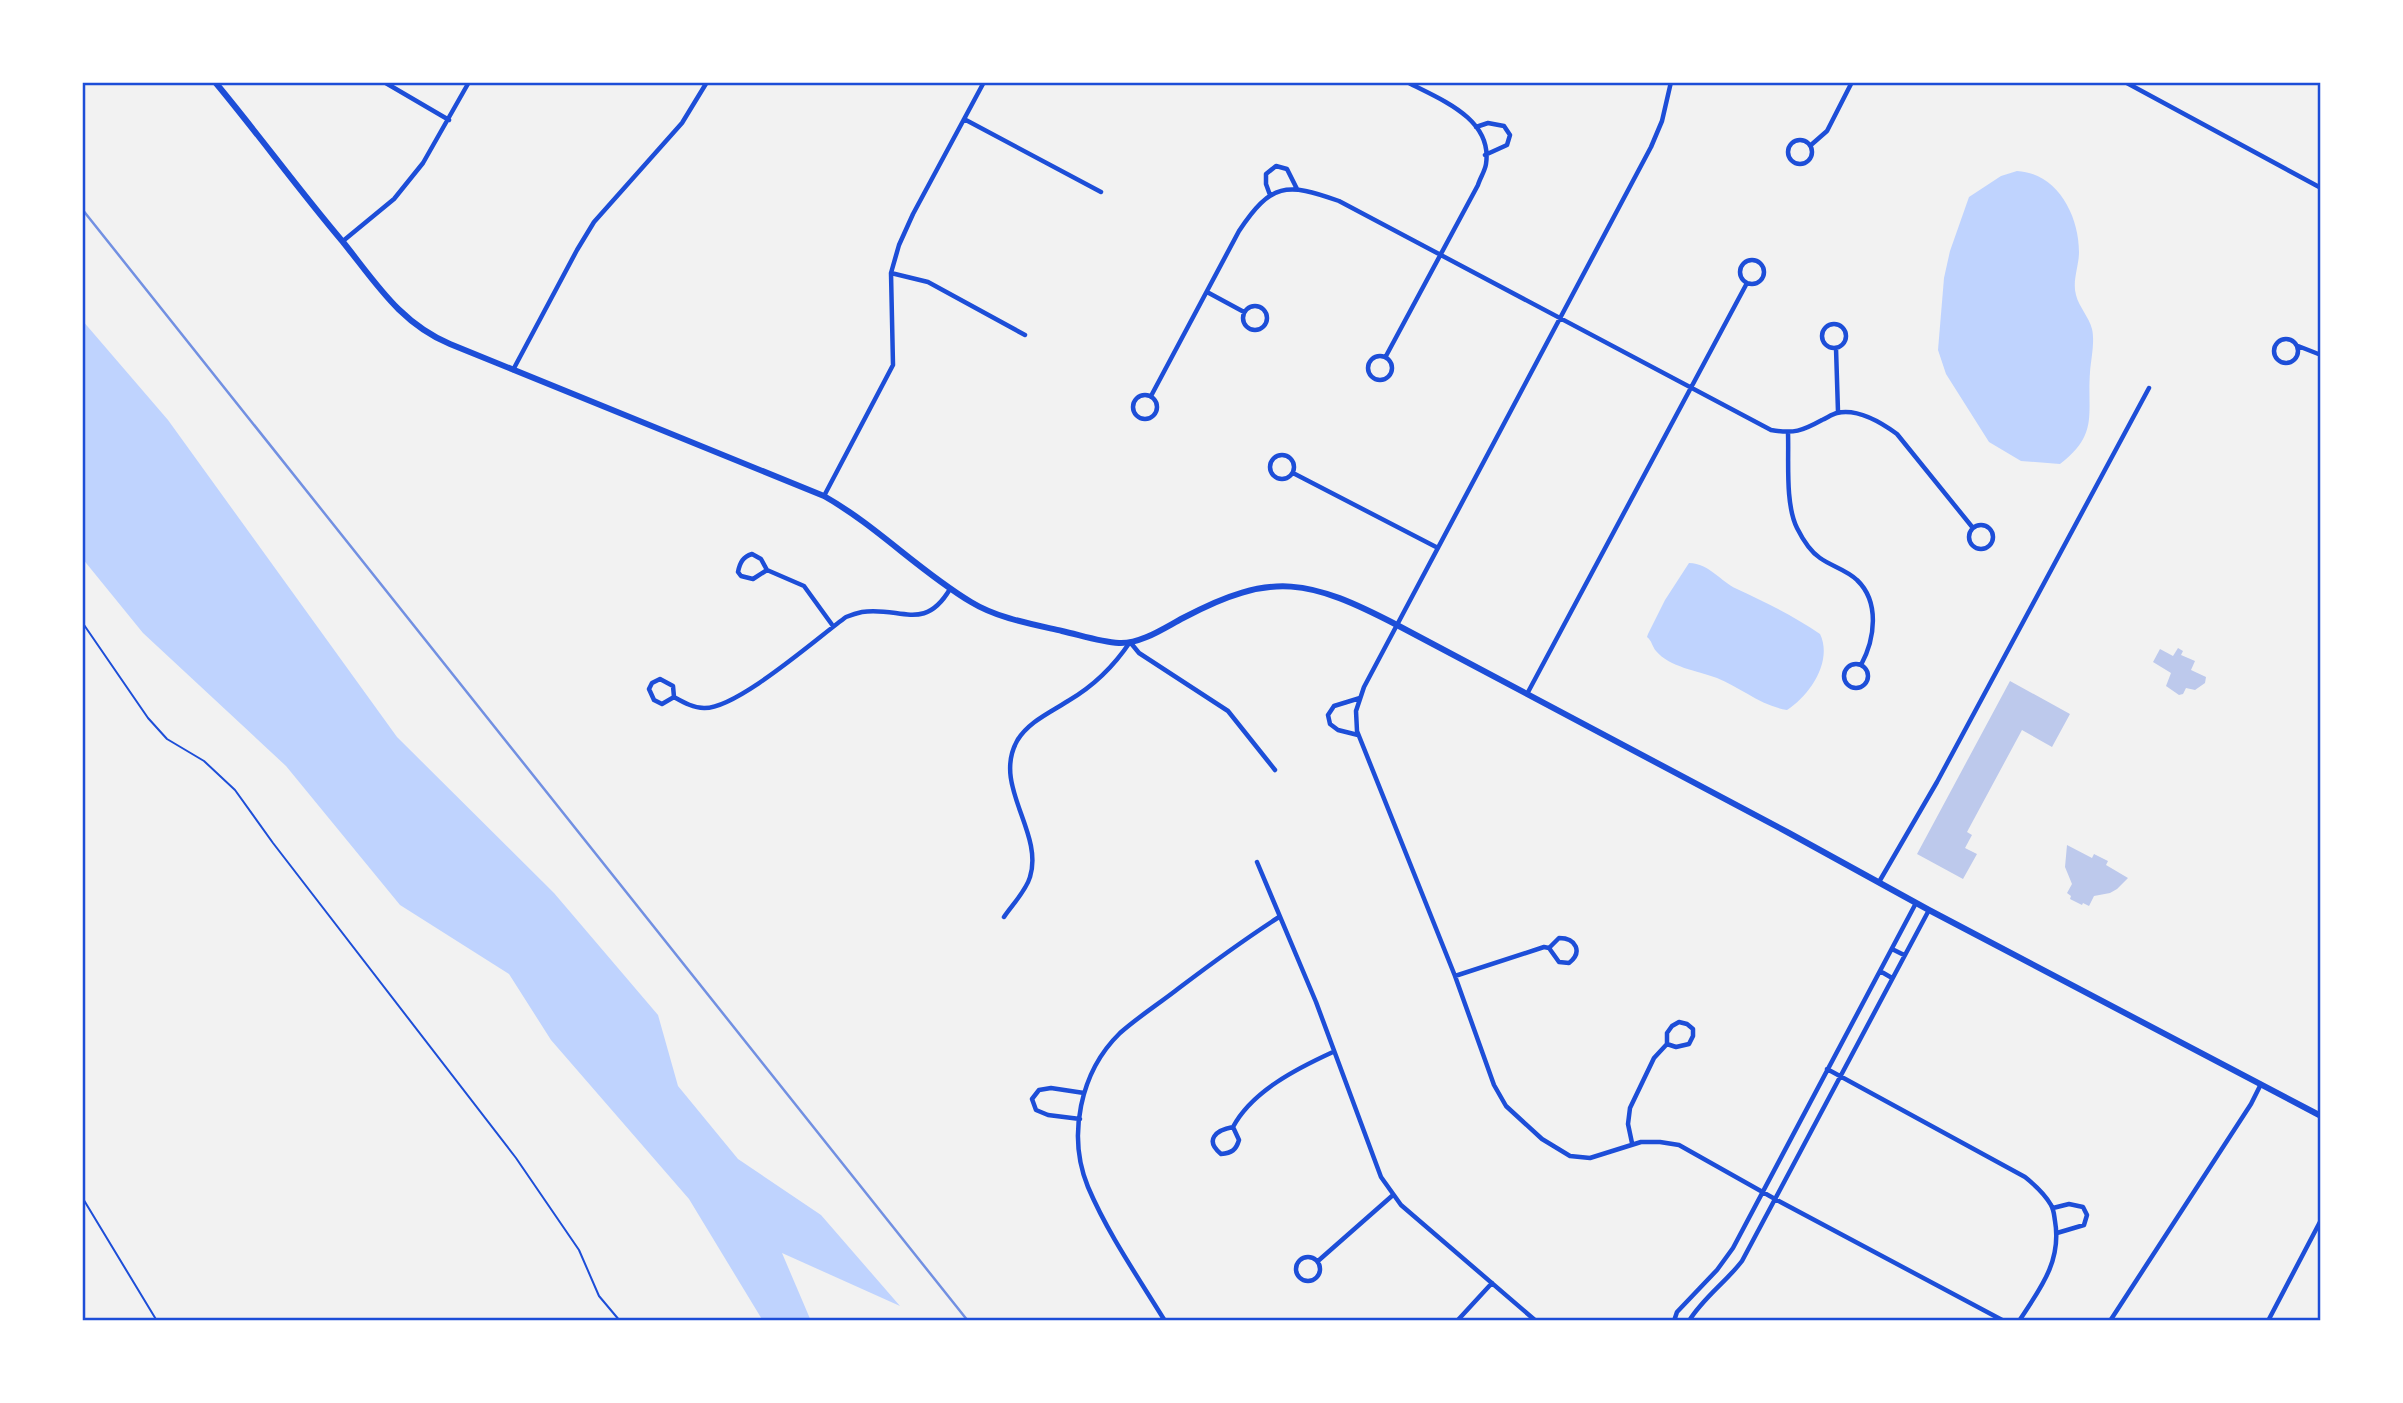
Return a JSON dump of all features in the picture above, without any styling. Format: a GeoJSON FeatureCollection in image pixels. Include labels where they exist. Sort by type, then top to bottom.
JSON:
{"type":"FeatureCollection","features":[{"type":"Feature","properties":{"kind":"street"},"geometry":{"type":"LineString","coordinates":[[215,82],[414,326],[438,339],[824,496],[856,516],[950,589],[977,606],[1014,619],[1098,639],[1130,642],[1242,591],[1272,587],[1322,591],[1349,601],[2321,1116]]}},
{"type":"Feature","properties":{"kind":"street"},"geometry":{"type":"LineString","coordinates":[[384,82],[449,120]]}},
{"type":"Feature","properties":{"kind":"street"},"geometry":{"type":"LineString","coordinates":[[342,241],[394,199],[423,163],[469,82]]}},
{"type":"Feature","properties":{"kind":"street"},"geometry":{"type":"LineString","coordinates":[[513,370],[594,222],[682,123],[707,82]]}},
{"type":"Feature","properties":{"kind":"street"},"geometry":{"type":"LineString","coordinates":[[824,496],[893,365],[891,273],[899,245],[912,214],[984,82]]}},
{"type":"Feature","properties":{"kind":"street"},"geometry":{"type":"LineString","coordinates":[[1386,356],[1478,184],[1486,164],[1483,141],[1468,115],[1407,82]]}},
{"type":"Feature","properties":{"kind":"street"},"geometry":{"type":"LineString","coordinates":[[1671,82],[1662,121],[1651,147],[1360,698],[1355,721],[1358,735],[1455,976],[1494,1085],[1506,1106],[1542,1139],[1570,1156],[1590,1158],[1632,1143],[1660,1142],[1679,1145],[1774,1199],[2004,1321]]}},
{"type":"Feature","properties":{"kind":"street"},"geometry":{"type":"LineString","coordinates":[[1811,145],[1827,131],[1852,82]]}},
{"type":"Feature","properties":{"kind":"street"},"geometry":{"type":"LineString","coordinates":[[2125,82],[2321,188]]}},
{"type":"Feature","properties":{"kind":"street"},"geometry":{"type":"LineString","coordinates":[[964,118],[1101,192]]}},
{"type":"Feature","properties":{"kind":"street"},"geometry":{"type":"LineString","coordinates":[[1476,127],[1488,123],[1504,126],[1510,135],[1507,145],[1486,155]]}},
{"type":"Feature","properties":{"kind":"street"},"geometry":{"type":"LineString","coordinates":[[1803,140],[1811,145],[1813,153],[1808,162],[1797,164],[1790,159],[1788,150],[1793,142],[1803,140]]}},
{"type":"Feature","properties":{"kind":"street"},"geometry":{"type":"LineString","coordinates":[[1270,195],[1266,174],[1276,166],[1287,169],[1297,189]]}},
{"type":"Feature","properties":{"kind":"street"},"geometry":{"type":"LineString","coordinates":[[1151,396],[1239,231],[1256,206],[1270,195],[1297,189],[1339,201],[1771,430],[1799,432],[1838,412],[1862,415],[1881,423],[1897,434],[1973,528]]}},
{"type":"Feature","properties":{"kind":"street"},"geometry":{"type":"LineString","coordinates":[[1747,261],[1758,261],[1763,266],[1763,276],[1757,284],[1747,283],[1740,276],[1740,268],[1747,261]]}},
{"type":"Feature","properties":{"kind":"street"},"geometry":{"type":"LineString","coordinates":[[891,273],[928,282],[1025,335]]}},
{"type":"Feature","properties":{"kind":"street"},"geometry":{"type":"LineString","coordinates":[[1527,694],[1747,283]]}},
{"type":"Feature","properties":{"kind":"street"},"geometry":{"type":"LineString","coordinates":[[1207,292],[1244,312]]}},
{"type":"Feature","properties":{"kind":"street"},"geometry":{"type":"LineString","coordinates":[[1250,306],[1261,307],[1266,312],[1267,322],[1260,329],[1251,330],[1243,322],[1244,312],[1250,306]]}},
{"type":"Feature","properties":{"kind":"street"},"geometry":{"type":"LineString","coordinates":[[1832,324],[1839,325],[1846,333],[1843,344],[1836,348],[1827,347],[1821,337],[1823,329],[1832,324]]}},
{"type":"Feature","properties":{"kind":"street"},"geometry":{"type":"LineString","coordinates":[[2297,346],[2297,357],[2294,361],[2284,364],[2275,356],[2275,348],[2280,341],[2291,340],[2297,346],[2321,355]]}},
{"type":"Feature","properties":{"kind":"street"},"geometry":{"type":"LineString","coordinates":[[1836,348],[1838,412]]}},
{"type":"Feature","properties":{"kind":"street"},"geometry":{"type":"LineString","coordinates":[[1379,355],[1386,356],[1392,365],[1390,375],[1382,380],[1374,378],[1368,372],[1370,360],[1379,355]]}},
{"type":"Feature","properties":{"kind":"street"},"geometry":{"type":"LineString","coordinates":[[1879,882],[1937,782],[2149,388]]}},
{"type":"Feature","properties":{"kind":"street"},"geometry":{"type":"LineString","coordinates":[[1140,395],[1151,396],[1157,404],[1157,411],[1150,418],[1139,417],[1133,411],[1134,402],[1140,395]]}},
{"type":"Feature","properties":{"kind":"street"},"geometry":{"type":"LineString","coordinates":[[1788,433],[1792,517],[1798,530],[1818,557],[1856,579],[1870,606],[1873,617],[1872,637],[1861,665]]}},
{"type":"Feature","properties":{"kind":"street"},"geometry":{"type":"LineString","coordinates":[[1278,456],[1288,456],[1294,465],[1293,473],[1284,480],[1276,478],[1270,471],[1271,463],[1278,456]]}},
{"type":"Feature","properties":{"kind":"street"},"geometry":{"type":"LineString","coordinates":[[1293,473],[1438,548]]}},
{"type":"Feature","properties":{"kind":"street"},"geometry":{"type":"LineString","coordinates":[[1983,525],[1989,528],[1993,538],[1988,548],[1977,549],[1970,544],[1969,536],[1973,528],[1983,525]]}},
{"type":"Feature","properties":{"kind":"street"},"geometry":{"type":"LineString","coordinates":[[767,570],[753,579],[741,576],[738,572],[745,556],[752,554],[761,559],[767,570],[804,586],[833,626]]}},
{"type":"Feature","properties":{"kind":"street"},"geometry":{"type":"LineString","coordinates":[[674,697],[705,709],[722,705],[750,689],[846,617],[863,611],[915,617],[938,606],[950,589]]}},
{"type":"Feature","properties":{"kind":"street"},"geometry":{"type":"LineString","coordinates":[[1130,642],[1139,653],[1228,711],[1275,770]]}},
{"type":"Feature","properties":{"kind":"street"},"geometry":{"type":"LineString","coordinates":[[1004,918],[1030,880],[1033,863],[1031,842],[1019,811],[1010,772],[1017,741],[1030,726],[1051,710],[1092,684],[1130,642]]}},
{"type":"Feature","properties":{"kind":"street"},"geometry":{"type":"LineString","coordinates":[[1852,665],[1861,665],[1867,670],[1868,681],[1861,688],[1853,688],[1845,680],[1845,672],[1852,665]]}},
{"type":"Feature","properties":{"kind":"street"},"geometry":{"type":"LineString","coordinates":[[660,679],[667,681],[673,686],[674,697],[662,704],[654,700],[649,690],[652,683],[660,679]]}},
{"type":"Feature","properties":{"kind":"street"},"geometry":{"type":"LineString","coordinates":[[1358,735],[1338,730],[1330,724],[1328,715],[1334,706],[1360,698]]}},
{"type":"Feature","properties":{"kind":"street"},"geometry":{"type":"LineString","coordinates":[[1257,862],[1316,1002],[1371,1156],[1392,1195],[1536,1321]]}},
{"type":"Feature","properties":{"kind":"street"},"geometry":{"type":"LineString","coordinates":[[1674,1321],[1683,1304],[1717,1270],[1733,1248],[1916,903]]}},
{"type":"Feature","properties":{"kind":"street"},"geometry":{"type":"LineString","coordinates":[[1689,1321],[1699,1307],[1729,1279],[1742,1261],[1929,910]]}},
{"type":"Feature","properties":{"kind":"street"},"geometry":{"type":"LineString","coordinates":[[1165,1321],[1107,1225],[1088,1185],[1078,1142],[1084,1093],[1096,1066],[1120,1033],[1241,942],[1279,917]]}},
{"type":"Feature","properties":{"kind":"street"},"geometry":{"type":"LineString","coordinates":[[1455,976],[1549,948],[1559,938],[1567,938],[1575,943],[1578,951],[1569,963],[1559,962],[1549,948]]}},
{"type":"Feature","properties":{"kind":"street"},"geometry":{"type":"LineString","coordinates":[[1892,949],[1904,955]]}},
{"type":"Feature","properties":{"kind":"street"},"geometry":{"type":"LineString","coordinates":[[1880,971],[1892,978]]}},
{"type":"Feature","properties":{"kind":"street"},"geometry":{"type":"LineString","coordinates":[[1632,1143],[1628,1124],[1630,1108],[1654,1058],[1667,1044],[1667,1033],[1679,1022],[1693,1029],[1689,1044],[1676,1047],[1667,1044]]}},
{"type":"Feature","properties":{"kind":"street"},"geometry":{"type":"LineString","coordinates":[[1233,1127],[1240,1140],[1237,1147],[1230,1153],[1221,1154],[1214,1148],[1213,1136],[1219,1130],[1233,1127],[1241,1113],[1266,1091],[1307,1064],[1333,1052]]}},
{"type":"Feature","properties":{"kind":"street"},"geometry":{"type":"LineString","coordinates":[[1827,1069],[2025,1177],[2044,1195],[2053,1208],[2057,1234],[2052,1266],[2019,1321]]}},
{"type":"Feature","properties":{"kind":"street"},"geometry":{"type":"LineString","coordinates":[[2109,1321],[2251,1104],[2261,1084]]}},
{"type":"Feature","properties":{"kind":"street"},"geometry":{"type":"LineString","coordinates":[[1080,1119],[1048,1115],[1036,1110],[1032,1100],[1039,1090],[1051,1088],[1084,1093]]}},
{"type":"Feature","properties":{"kind":"street"},"geometry":{"type":"LineString","coordinates":[[1318,1261],[1392,1195]]}},
{"type":"Feature","properties":{"kind":"street"},"geometry":{"type":"LineString","coordinates":[[2053,1208],[2069,1204],[2083,1207],[2087,1215],[2084,1225],[2057,1234]]}},
{"type":"Feature","properties":{"kind":"street"},"geometry":{"type":"LineString","coordinates":[[2269,1321],[2321,1220]]}},
{"type":"Feature","properties":{"kind":"street"},"geometry":{"type":"LineString","coordinates":[[1311,1257],[1318,1261],[1321,1270],[1315,1279],[1307,1282],[1300,1278],[1296,1270],[1300,1259],[1311,1257]]}},
{"type":"Feature","properties":{"kind":"street"},"geometry":{"type":"LineString","coordinates":[[1457,1321],[1492,1283]]}},
{"type":"Feature","properties":{"kind":"path"},"geometry":{"type":"LineString","coordinates":[[82,622],[148,718],[167,739],[204,761],[235,790],[516,1158],[579,1250],[599,1296],[620,1321]]}},
{"type":"Feature","properties":{"kind":"path"},"geometry":{"type":"LineString","coordinates":[[82,1197],[157,1321]]}},
{"type":"Feature","properties":{"kind":"water"},"geometry":{"type":"Polygon","coordinates":[[[2017,171],[2044,179],[2063,198],[2070,211],[2079,252],[2075,290],[2093,334],[2086,433],[2081,443],[2060,464],[2021,461],[1989,442],[1946,374],[1938,350],[1944,278],[1950,251],[1969,197],[2001,176],[2017,171]]]}},
{"type":"Feature","properties":{"kind":"water"},"geometry":{"type":"Polygon","coordinates":[[[82,320],[168,420],[397,737],[554,893],[658,1015],[678,1086],[738,1159],[821,1215],[900,1306],[782,1253],[811,1321],[763,1321],[689,1199],[551,1040],[509,974],[400,905],[286,766],[143,633],[82,558],[82,320]]]}},
{"type":"Feature","properties":{"kind":"water"},"geometry":{"type":"Polygon","coordinates":[[[1689,563],[1703,566],[1731,586],[1790,615],[1820,634],[1824,655],[1821,666],[1817,677],[1796,704],[1787,710],[1768,705],[1717,678],[1676,665],[1655,649],[1647,637],[1648,634],[1665,600],[1689,563]]]}},
{"type":"Feature","properties":{"kind":"building"},"geometry":{"type":"Polygon","coordinates":[[[2178,648],[2183,651],[2181,655],[2195,661],[2191,670],[2206,677],[2205,683],[2195,690],[2186,688],[2183,694],[2179,695],[2166,686],[2171,673],[2153,662],[2160,649],[2173,656],[2178,648]]]}},
{"type":"Feature","properties":{"kind":"building"},"geometry":{"type":"Polygon","coordinates":[[[2010,681],[2070,714],[2052,747],[2022,730],[1967,832],[1972,835],[1965,848],[1977,854],[1963,879],[1917,854],[2010,681]]]}},
{"type":"Feature","properties":{"kind":"building"},"geometry":{"type":"Polygon","coordinates":[[[2067,845],[2092,858],[2094,854],[2108,861],[2106,865],[2128,878],[2110,893],[2094,896],[2089,906],[2070,899],[2071,896],[2067,893],[2072,884],[2065,867],[2067,845]]]}},
{"type":"Feature","properties":{"kind":"railway"},"geometry":{"type":"LineString","coordinates":[[82,209],[968,1321]]}}]}
